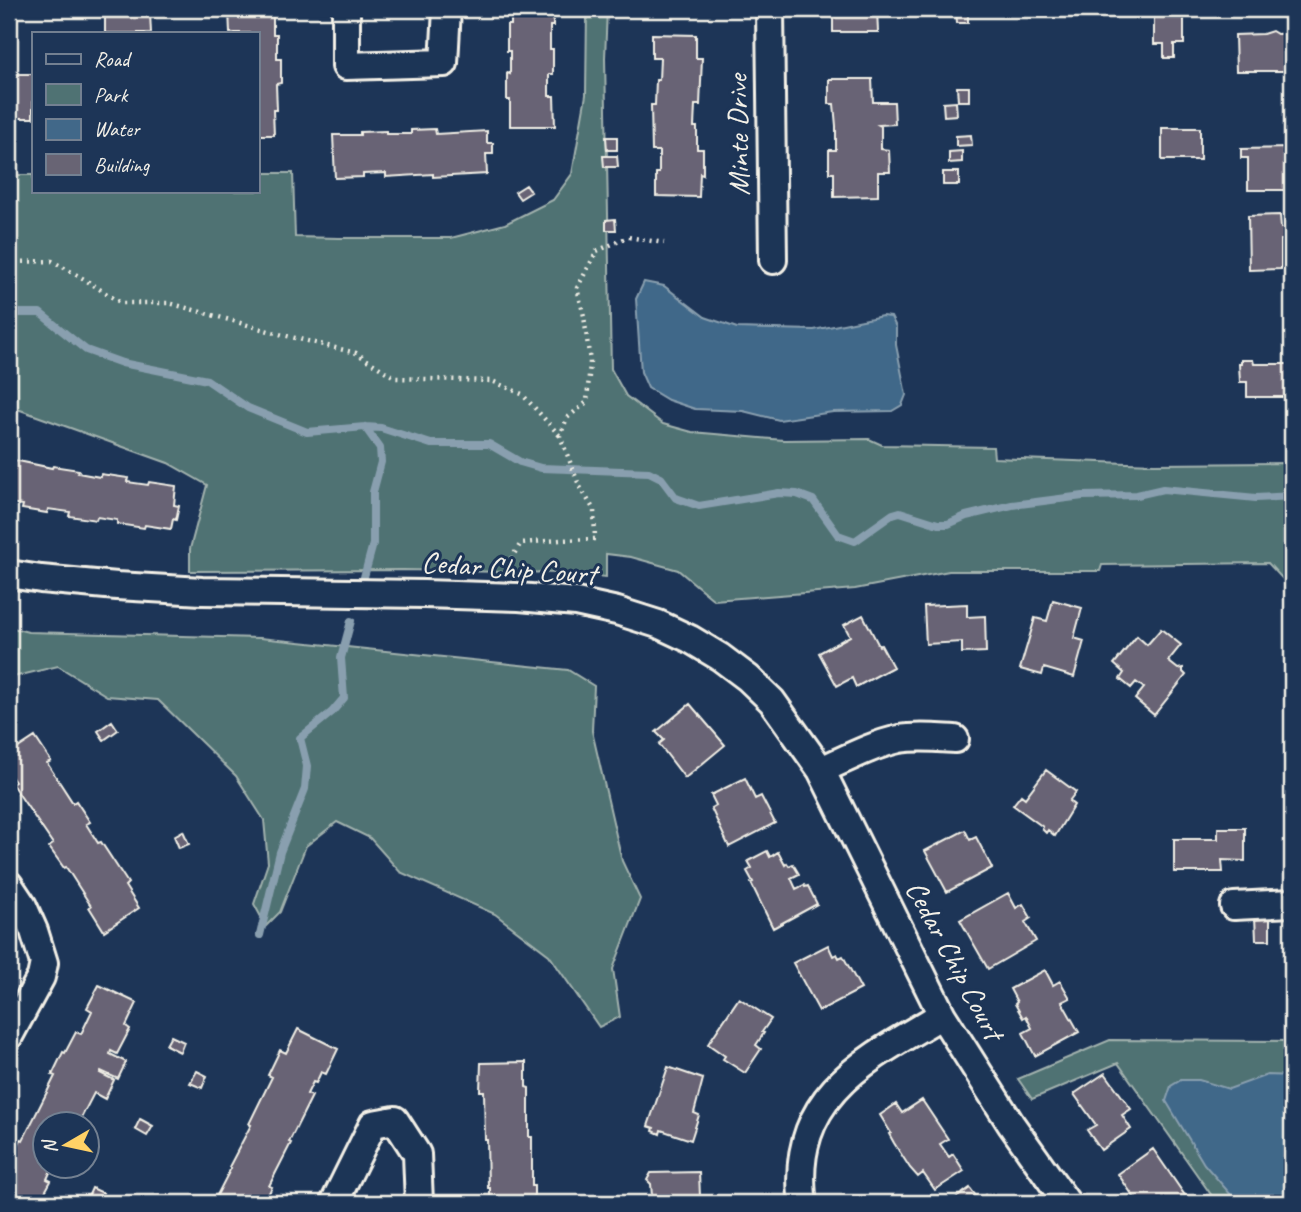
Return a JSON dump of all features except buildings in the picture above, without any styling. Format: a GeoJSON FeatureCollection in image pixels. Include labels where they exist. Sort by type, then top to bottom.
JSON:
{"type":"FeatureCollection","features":[{"type":"Feature","properties":{"kind":"street"},"geometry":{"type":"LineString","coordinates":[[346,9],[346,65],[444,63],[447,9]]}},
{"type":"Feature","properties":{"kind":"street","name":"Minte Drive"},"geometry":{"type":"LineString","coordinates":[[770,9],[773,260]]}},
{"type":"Feature","properties":{"kind":"street","name":"Cedar Chip Court"},"geometry":{"type":"LineString","coordinates":[[9,574],[117,586],[202,591],[519,597],[576,602],[658,624],[690,639],[748,678],[772,701],[821,771],[942,1014],[1012,1124],[1067,1203]]}},
{"type":"Feature","properties":{"kind":"street"},"geometry":{"type":"LineString","coordinates":[[821,771],[873,747],[900,739],[956,739]]}},
{"type":"Feature","properties":{"kind":"street"},"geometry":{"type":"LineString","coordinates":[[9,887],[23,906],[44,963],[41,977],[9,1036]]}},
{"type":"Feature","properties":{"kind":"street"},"geometry":{"type":"LineString","coordinates":[[1234,906],[1292,903]]}},
{"type":"Feature","properties":{"kind":"street"},"geometry":{"type":"LineString","coordinates":[[802,1196],[802,1155],[824,1101],[855,1069],[942,1014]]}},
{"type":"Feature","properties":{"kind":"street"},"geometry":{"type":"LineString","coordinates":[[334,1203],[373,1124],[394,1120],[417,1154],[419,1203]]}},
{"type":"Feature","properties":{"kind":"path"},"geometry":{"type":"LineString","coordinates":[[560,436],[568,418],[587,402],[590,362],[577,288],[597,251],[628,237],[664,243]]}},
{"type":"Feature","properties":{"kind":"path"},"geometry":{"type":"LineString","coordinates":[[9,262],[52,261],[121,303],[169,303],[356,353],[396,378],[492,381],[522,394],[560,436],[579,485],[594,510],[595,539],[521,543],[509,562],[519,597]]}},
{"type":"Feature","properties":{"kind":"green space"},"geometry":{"type":"Polygon","coordinates":[[[587,9],[607,9],[605,58],[611,369],[626,396],[663,424],[692,432],[784,440],[869,439],[882,445],[993,447],[994,458],[1154,464],[1292,463],[1292,589],[1268,563],[1102,565],[1100,571],[949,571],[855,589],[714,600],[678,570],[631,557],[606,554],[606,577],[562,573],[403,570],[190,571],[190,549],[207,485],[168,463],[9,406],[9,175],[32,175],[32,192],[259,192],[259,173],[293,173],[295,237],[451,238],[505,224],[553,200],[572,174],[586,95],[587,9]]]}},
{"type":"Feature","properties":{"kind":"green space"},"geometry":{"type":"Polygon","coordinates":[[[9,627],[28,632],[260,638],[568,670],[594,686],[592,731],[622,861],[640,899],[613,969],[620,1017],[599,1027],[549,955],[495,914],[400,872],[370,838],[337,822],[306,846],[280,912],[266,926],[254,904],[268,863],[264,820],[236,776],[158,700],[107,696],[58,666],[9,678],[9,627]]]}},
{"type":"Feature","properties":{"kind":"green space"},"geometry":{"type":"Polygon","coordinates":[[[1110,1040],[1292,1041],[1292,1203],[1217,1203],[1118,1063],[1032,1099],[1018,1079],[1110,1040]]]}},
{"type":"Feature","properties":{"kind":"water"},"geometry":{"type":"Polygon","coordinates":[[[644,282],[664,286],[705,317],[737,328],[814,330],[882,316],[891,317],[896,327],[896,345],[906,395],[902,405],[892,411],[833,412],[779,420],[743,411],[695,409],[668,400],[648,388],[641,372],[636,299],[644,282]]]}},
{"type":"Feature","properties":{"kind":"water"},"geometry":{"type":"Polygon","coordinates":[[[1267,1075],[1292,1076],[1292,1192],[1282,1203],[1238,1203],[1204,1164],[1166,1101],[1171,1086],[1181,1080],[1199,1080],[1229,1089],[1267,1075]]]}},
{"type":"Feature","properties":{"kind":"waterway"},"geometry":{"type":"LineString","coordinates":[[9,316],[40,313],[86,350],[122,363],[207,380],[248,408],[307,432],[381,428],[431,444],[489,444],[520,462],[541,468],[649,472],[661,478],[676,498],[699,506],[779,493],[797,494],[813,500],[838,535],[855,541],[893,514],[900,512],[938,524],[948,524],[966,516],[1012,505],[1083,496],[1137,495],[1163,489],[1256,498],[1292,496]]}},
{"type":"Feature","properties":{"kind":"waterway"},"geometry":{"type":"LineString","coordinates":[[364,577],[373,544],[373,492],[381,462],[380,448],[365,427]]}},
{"type":"Feature","properties":{"kind":"waterway"},"geometry":{"type":"LineString","coordinates":[[260,935],[280,852],[305,789],[307,766],[300,738],[332,712],[344,698],[341,658],[351,621]]}}]}
